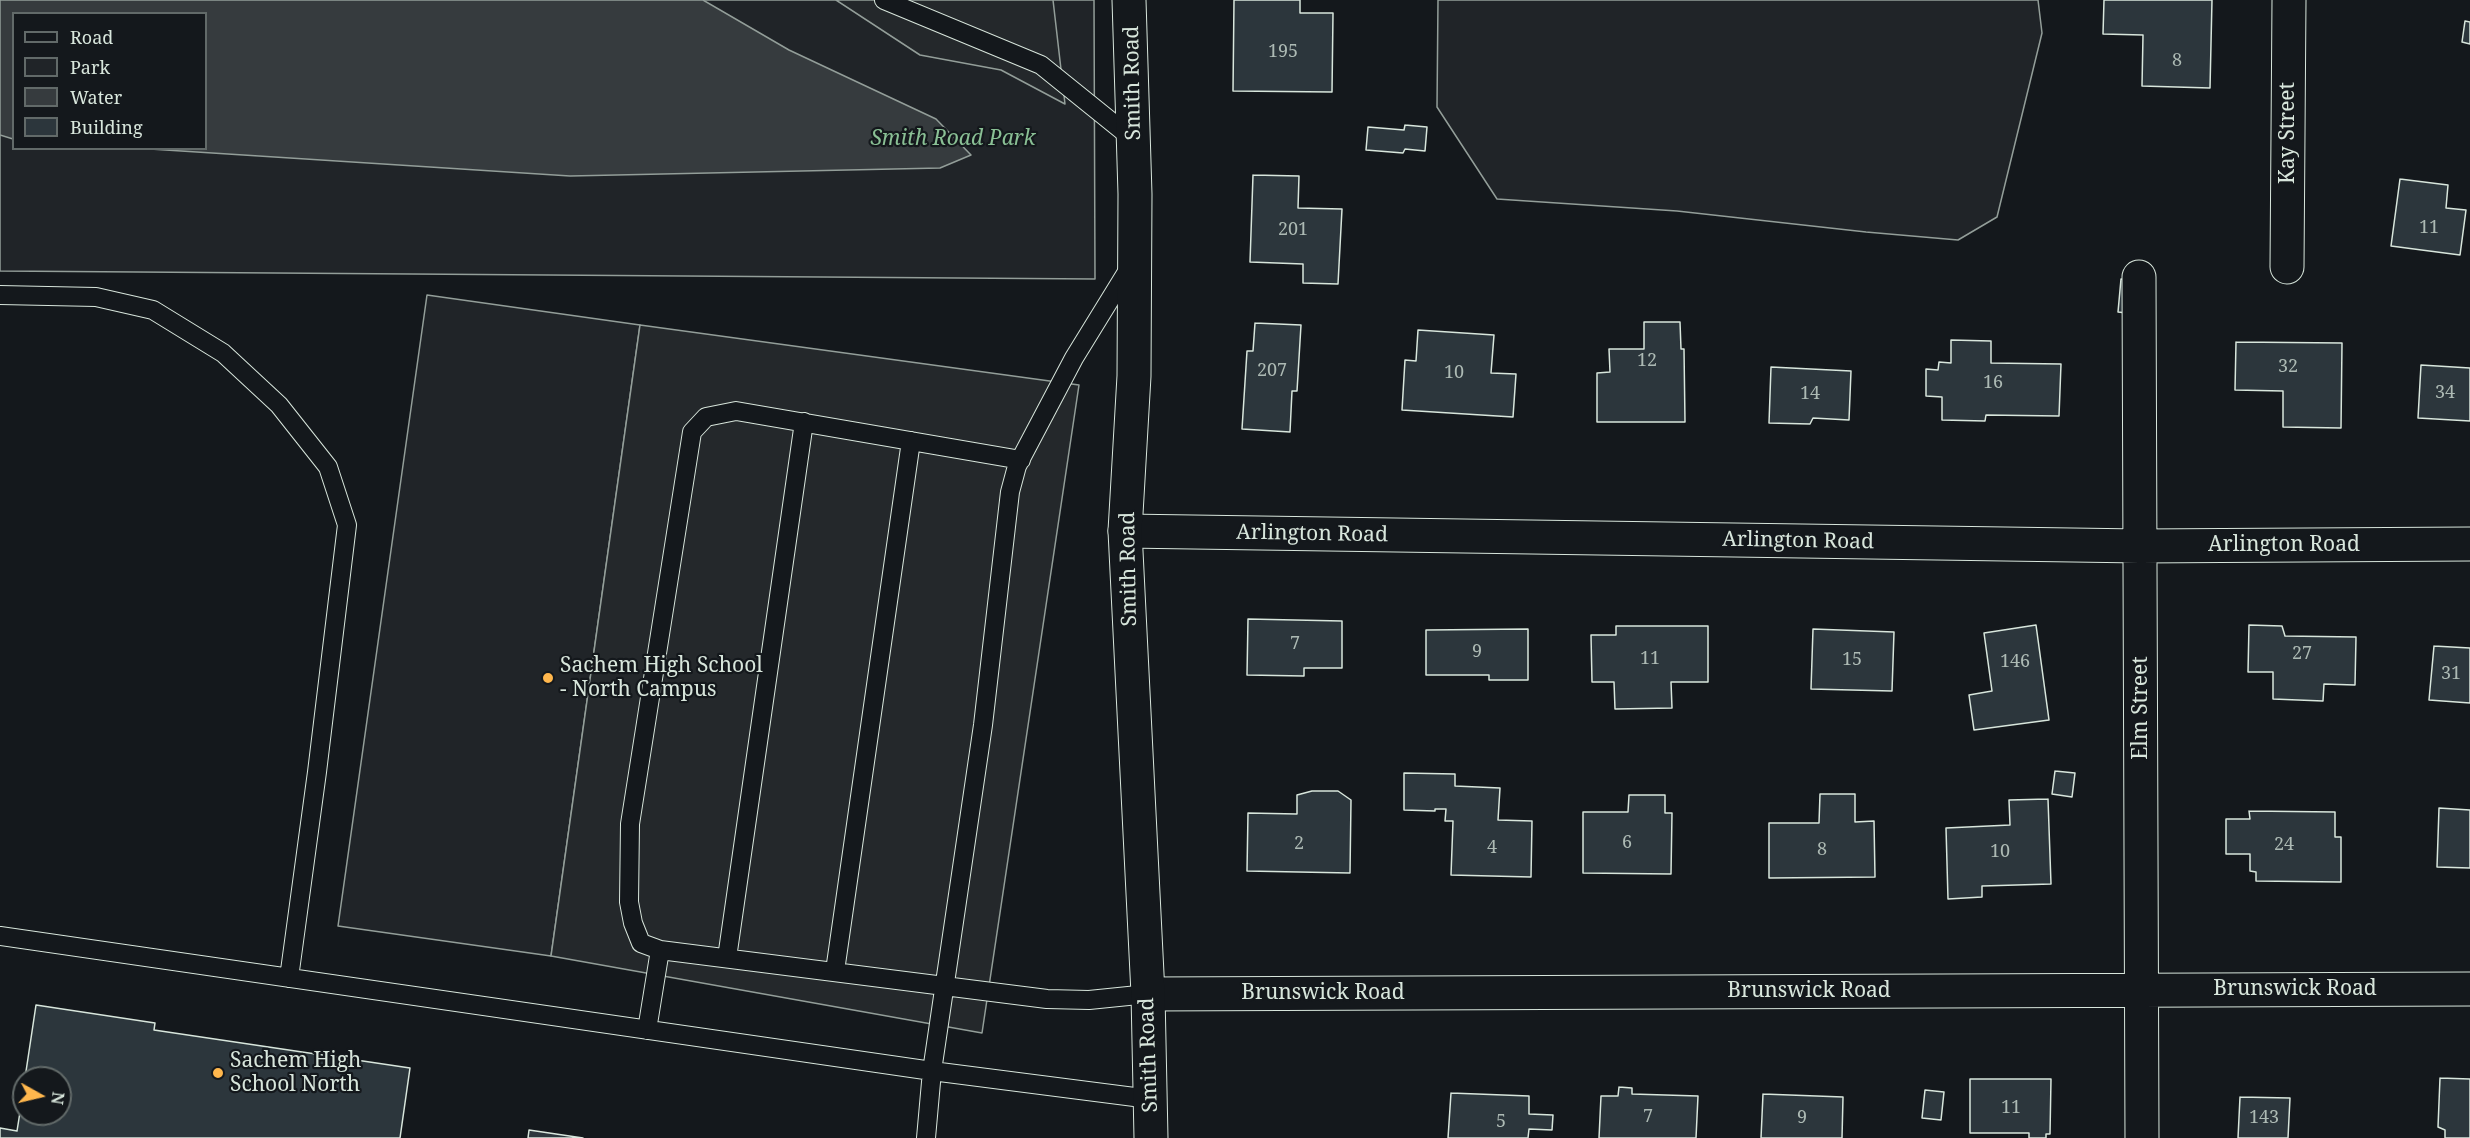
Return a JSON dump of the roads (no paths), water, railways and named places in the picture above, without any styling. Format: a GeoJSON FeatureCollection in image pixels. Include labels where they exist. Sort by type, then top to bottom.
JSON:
{"type":"FeatureCollection","features":[{"type":"Feature","properties":{"kind":"street","name":"Smith Road"},"geometry":{"type":"LineString","coordinates":[[1130,0],[1134,140],[1134,376],[1125,531],[1148,994],[1151,1138]]}},
{"type":"Feature","properties":{"kind":"street","name":"Kay Street"},"geometry":{"type":"LineString","coordinates":[[2287,267],[2289,0]]}},
{"type":"Feature","properties":{"kind":"street","name":"Elm Street"},"geometry":{"type":"LineString","coordinates":[[2139,278],[2142,1138]]}},
{"type":"Feature","properties":{"kind":"street","name":"Arlington Road"},"geometry":{"type":"LineString","coordinates":[[1125,531],[2140,546],[2470,543]]}},
{"type":"Feature","properties":{"kind":"street","name":"Brunswick Road"},"geometry":{"type":"LineString","coordinates":[[1148,994],[2470,989]]}},
{"type":"Feature","properties":{"kind":"lane"},"geometry":{"type":"LineString","coordinates":[[884,0],[1041,64],[1134,140]]}},
{"type":"Feature","properties":{"kind":"lane"},"geometry":{"type":"LineString","coordinates":[[926,1138],[932,1071],[983,725],[1010,492],[1021,460],[1074,358],[1135,260]]}},
{"type":"Feature","properties":{"kind":"lane"},"geometry":{"type":"LineString","coordinates":[[0,296],[96,297],[153,310],[223,353],[279,405],[328,466],[347,525],[289,978]]}},
{"type":"Feature","properties":{"kind":"lane"},"geometry":{"type":"LineString","coordinates":[[1021,460],[736,411],[706,417],[692,432],[630,825],[629,902],[633,923],[640,943],[660,950],[1047,999],[1089,1000],[1148,994]]}},
{"type":"Feature","properties":{"kind":"lane"},"geometry":{"type":"LineString","coordinates":[[727,958],[804,422]]}},
{"type":"Feature","properties":{"kind":"lane"},"geometry":{"type":"LineString","coordinates":[[835,971],[910,441]]}},
{"type":"Feature","properties":{"kind":"lane"},"geometry":{"type":"LineString","coordinates":[[0,936],[932,1071],[1150,1099]]}},
{"type":"Feature","properties":{"kind":"lane"},"geometry":{"type":"LineString","coordinates":[[647,1030],[660,950]]}},
{"type":"Feature","properties":{"kind":"water"},"geometry":{"type":"Polygon","coordinates":[[[0,0],[703,0],[789,50],[936,119],[971,155],[940,168],[570,176],[166,150],[207,150],[207,12],[12,12],[12,139],[0,135],[0,0]]]}},
{"type":"Feature","properties":{"kind":"place","name":"Sachem High School - North Campus"},"geometry":{"type":"Point","coordinates":[548,678]}},
{"type":"Feature","properties":{"kind":"place","name":"Sachem High School North"},"geometry":{"type":"Point","coordinates":[218,1073]}},
{"type":"Feature","properties":{"kind":"park label","name":"Smith Road Park"},"geometry":{"type":"Point","coordinates":[953,139]}}]}
